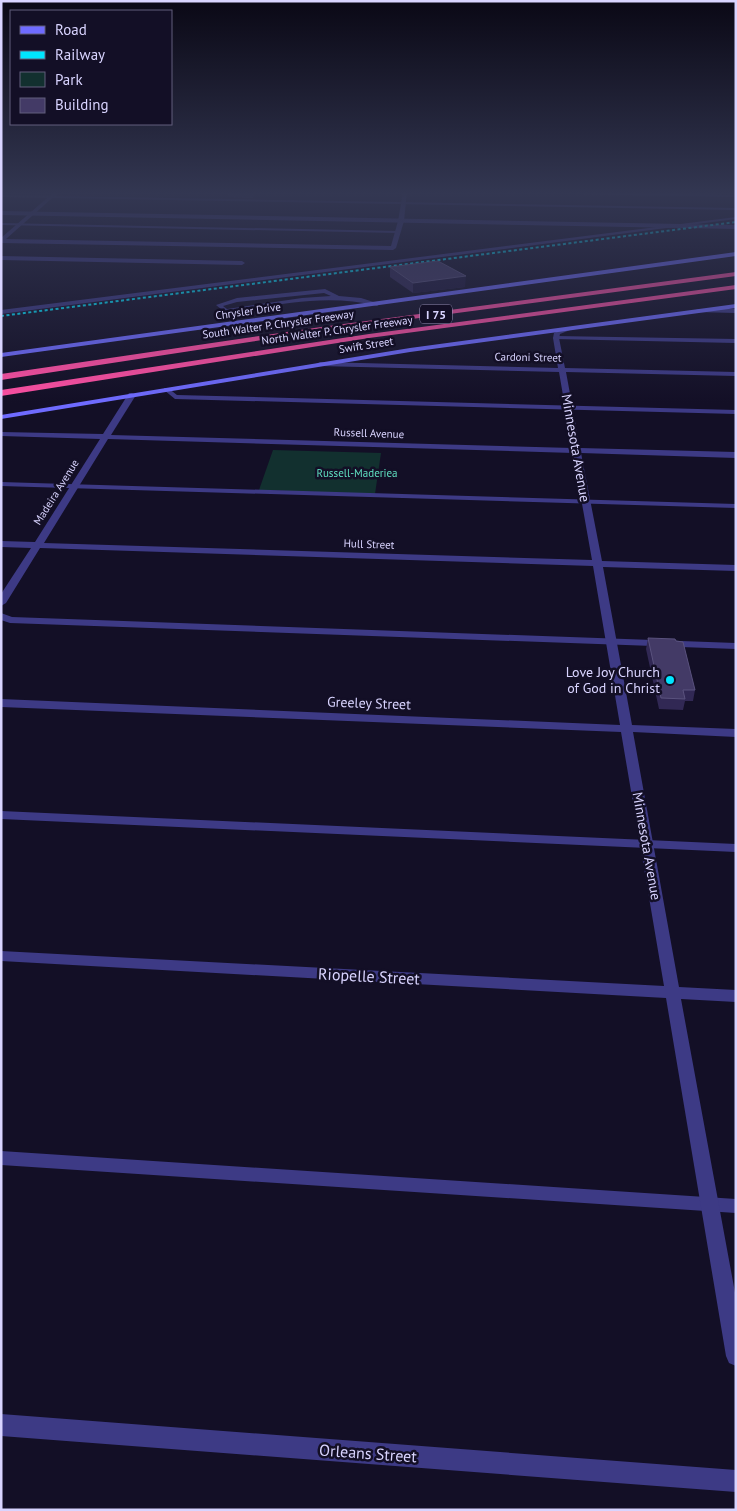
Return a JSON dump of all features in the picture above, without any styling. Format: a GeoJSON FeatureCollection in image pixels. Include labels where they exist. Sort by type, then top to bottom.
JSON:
{"type":"FeatureCollection","features":[{"type":"Feature","properties":{"kind":"highway","name":"South Walter P. Chrysler Freeway"},"geometry":{"type":"LineString","coordinates":[[1,377],[137,356],[736,274]]}},
{"type":"Feature","properties":{"kind":"highway","name":"North Walter P. Chrysler Freeway"},"geometry":{"type":"LineString","coordinates":[[1,395],[359,338],[736,287]]}},
{"type":"Feature","properties":{"kind":"highway"},"geometry":{"type":"LineString","coordinates":[[1,368],[137,356]]}},
{"type":"Feature","properties":{"kind":"main road","name":"Chrysler Drive"},"geometry":{"type":"LineString","coordinates":[[1,355],[675,263]]}},
{"type":"Feature","properties":{"kind":"main road"},"geometry":{"type":"LineString","coordinates":[[568,328],[736,306]]}},
{"type":"Feature","properties":{"kind":"main road","name":"Swift Street"},"geometry":{"type":"LineString","coordinates":[[1,417],[166,388],[320,364],[552,335]]}},
{"type":"Feature","properties":{"kind":"street"},"geometry":{"type":"LineString","coordinates":[[698,311],[736,311]]}},
{"type":"Feature","properties":{"kind":"street"},"geometry":{"type":"LineString","coordinates":[[552,335],[568,328]]}},
{"type":"Feature","properties":{"kind":"street","name":"Minnesota Avenue"},"geometry":{"type":"LineString","coordinates":[[552,335],[562,370],[598,564],[736,1356]]}},
{"type":"Feature","properties":{"kind":"street","name":"Cardoni Street"},"geometry":{"type":"LineString","coordinates":[[320,364],[736,374]]}},
{"type":"Feature","properties":{"kind":"street","name":"Madeira Avenue"},"geometry":{"type":"LineString","coordinates":[[1,603],[132,394]]}},
{"type":"Feature","properties":{"kind":"street","name":"Russell Avenue"},"geometry":{"type":"LineString","coordinates":[[1,434],[736,455]]}},
{"type":"Feature","properties":{"kind":"street","name":"Hull Street"},"geometry":{"type":"LineString","coordinates":[[1,544],[736,568]]}},
{"type":"Feature","properties":{"kind":"street","name":"Greeley Street"},"geometry":{"type":"LineString","coordinates":[[1,703],[736,734]]}},
{"type":"Feature","properties":{"kind":"street","name":"Riopelle Street"},"geometry":{"type":"LineString","coordinates":[[1,956],[736,996]]}},
{"type":"Feature","properties":{"kind":"street","name":"Orleans Street"},"geometry":{"type":"LineString","coordinates":[[1,1425],[736,1481]]}},
{"type":"Feature","properties":{"kind":"lane"},"geometry":{"type":"LineString","coordinates":[[219,263],[242,263]]}},
{"type":"Feature","properties":{"kind":"lane"},"geometry":{"type":"LineString","coordinates":[[1,312],[391,263]]}},
{"type":"Feature","properties":{"kind":"lane"},"geometry":{"type":"LineString","coordinates":[[337,297],[325,291],[237,300],[219,305],[226,311],[337,297],[362,298],[377,304]]}},
{"type":"Feature","properties":{"kind":"lane"},"geometry":{"type":"LineString","coordinates":[[552,335],[736,341]]}},
{"type":"Feature","properties":{"kind":"lane"},"geometry":{"type":"LineString","coordinates":[[166,388],[175,397],[736,412]]}},
{"type":"Feature","properties":{"kind":"lane"},"geometry":{"type":"LineString","coordinates":[[1,484],[736,506]]}},
{"type":"Feature","properties":{"kind":"lane"},"geometry":{"type":"LineString","coordinates":[[1,616],[10,620],[736,646]]}},
{"type":"Feature","properties":{"kind":"lane"},"geometry":{"type":"LineString","coordinates":[[1,815],[736,848]]}},
{"type":"Feature","properties":{"kind":"lane"},"geometry":{"type":"LineString","coordinates":[[1,1158],[736,1206]]}},
{"type":"Feature","properties":{"kind":"green space","name":"Russell-Maderiea"},"geometry":{"type":"Polygon","coordinates":[[[273,450],[381,453],[375,494],[259,490],[273,450]]]}},
{"type":"Feature","properties":{"kind":"building"},"geometry":{"type":"Polygon","coordinates":[[[441,263],[466,276],[413,283],[390,267],[441,263]]]}},
{"type":"Feature","properties":{"kind":"building","name":"Love Joy Church of God in Christ"},"geometry":{"type":"Polygon","coordinates":[[[648,638],[675,639],[676,641],[683,642],[695,690],[683,690],[685,699],[661,698],[648,638]]]}},
{"type":"Feature","properties":{"kind":"railway"},"geometry":{"type":"LineString","coordinates":[[1,316],[419,263]]}},
{"type":"Feature","properties":{"kind":"place","name":"Love Joy Church of God in Christ"},"geometry":{"type":"Point","coordinates":[670,680]}}]}
